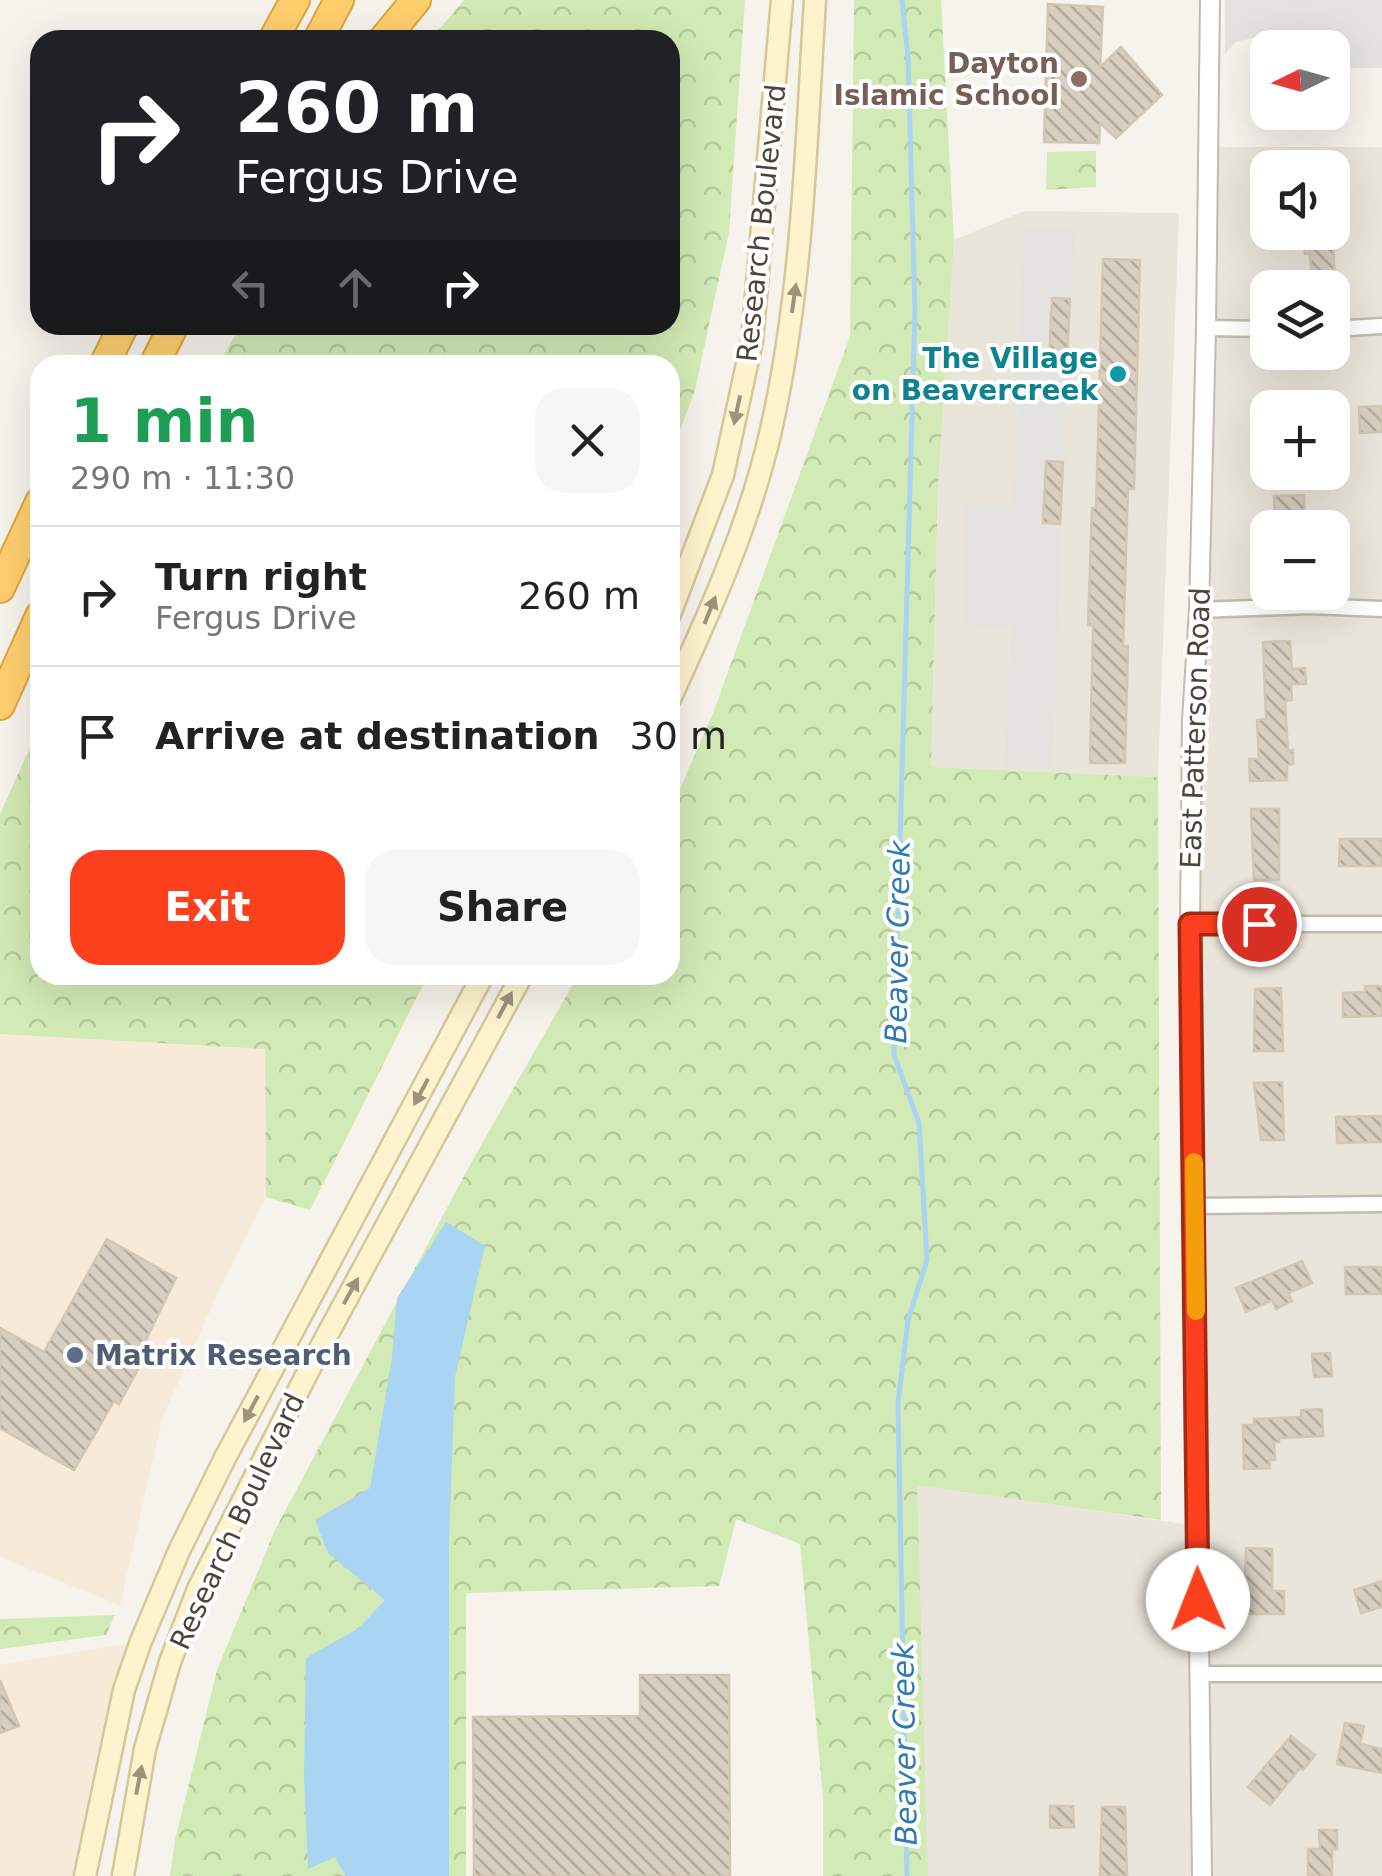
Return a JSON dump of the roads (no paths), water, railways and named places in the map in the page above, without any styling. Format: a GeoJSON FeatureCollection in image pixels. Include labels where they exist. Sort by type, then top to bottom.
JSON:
{"type":"FeatureCollection","features":[{"type":"Feature","properties":{"kind":"highway"},"geometry":{"type":"LineString","coordinates":[[279,30],[295,0]]}},
{"type":"Feature","properties":{"kind":"highway"},"geometry":{"type":"LineString","coordinates":[[323,30],[338,0]]}},
{"type":"Feature","properties":{"kind":"highway"},"geometry":{"type":"LineString","coordinates":[[392,30],[416,0]]}},
{"type":"Feature","properties":{"kind":"highway"},"geometry":{"type":"LineString","coordinates":[[0,588],[30,524]]}},
{"type":"Feature","properties":{"kind":"highway"},"geometry":{"type":"LineString","coordinates":[[0,704],[30,638]]}},
{"type":"Feature","properties":{"kind":"main road","name":"Research Boulevard"},"geometry":{"type":"LineString","coordinates":[[680,588],[723,474],[752,341],[782,0]]}},
{"type":"Feature","properties":{"kind":"main road","name":"Research Boulevard"},"geometry":{"type":"LineString","coordinates":[[680,677],[749,509],[771,431],[801,246],[815,0]]}},
{"type":"Feature","properties":{"kind":"main road","name":"Research Boulevard"},"geometry":{"type":"LineString","coordinates":[[85,1876],[124,1690],[180,1551],[225,1458],[478,985]]}},
{"type":"Feature","properties":{"kind":"main road","name":"Research Boulevard"},"geometry":{"type":"LineString","coordinates":[[123,1876],[145,1748],[170,1662],[198,1588],[318,1352],[517,985]]}},
{"type":"Feature","properties":{"kind":"street","name":"East Patterson Road"},"geometry":{"type":"LineString","coordinates":[[1202,1876],[1190,924],[1192,720],[1199,610],[1206,328],[1210,0]]}},
{"type":"Feature","properties":{"kind":"street"},"geometry":{"type":"LineString","coordinates":[[1350,328],[1382,326]]}},
{"type":"Feature","properties":{"kind":"street"},"geometry":{"type":"LineString","coordinates":[[1206,328],[1250,328]]}},
{"type":"Feature","properties":{"kind":"street"},"geometry":{"type":"LineString","coordinates":[[1199,610],[1310,606],[1382,609]]}},
{"type":"Feature","properties":{"kind":"street"},"geometry":{"type":"LineString","coordinates":[[1190,924],[1382,924]]}},
{"type":"Feature","properties":{"kind":"street"},"geometry":{"type":"LineString","coordinates":[[1196,1206],[1382,1204]]}},
{"type":"Feature","properties":{"kind":"street"},"geometry":{"type":"LineString","coordinates":[[1199,1674],[1382,1674]]}},
{"type":"Feature","properties":{"kind":"water"},"geometry":{"type":"Polygon","coordinates":[[[446,1222],[485,1246],[455,1377],[449,1541],[449,1876],[345,1876],[335,1857],[308,1869],[304,1777],[306,1658],[359,1628],[385,1600],[328,1553],[315,1520],[370,1488],[392,1357],[397,1298],[446,1222]]]}},
{"type":"Feature","properties":{"kind":"waterway","name":"Beaver Creek"},"geometry":{"type":"LineString","coordinates":[[902,0],[908,57],[915,310],[894,1055],[919,1123],[927,1260],[908,1320],[898,1403],[907,1876]]}},
{"type":"Feature","properties":{"kind":"place","name":"Dayton Islamic School"},"geometry":{"type":"Point","coordinates":[1079,79]}},
{"type":"Feature","properties":{"kind":"place","name":"The Village on Beavercreek"},"geometry":{"type":"Point","coordinates":[1118,374]}},
{"type":"Feature","properties":{"kind":"place","name":"Matrix Research"},"geometry":{"type":"Point","coordinates":[75,1355]}}]}
